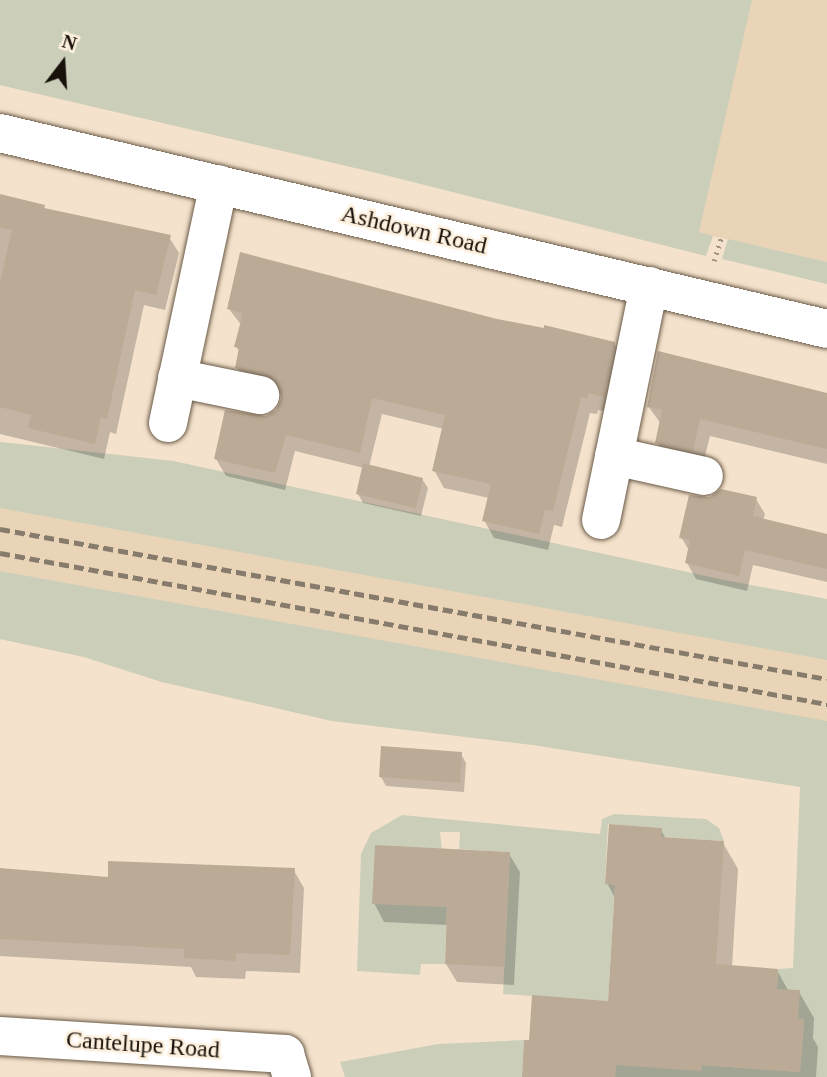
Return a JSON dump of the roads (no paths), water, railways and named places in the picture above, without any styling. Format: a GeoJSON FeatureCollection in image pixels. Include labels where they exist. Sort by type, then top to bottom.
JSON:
{"type":"FeatureCollection","features":[{"type":"Feature","properties":{"kind":"street","name":"Ashdown Road"},"geometry":{"type":"LineString","coordinates":[[0,133],[827,330]]}},
{"type":"Feature","properties":{"kind":"street"},"geometry":{"type":"LineString","coordinates":[[167,423],[219,184]]}},
{"type":"Feature","properties":{"kind":"street"},"geometry":{"type":"LineString","coordinates":[[601,520],[649,286]]}},
{"type":"Feature","properties":{"kind":"street"},"geometry":{"type":"LineString","coordinates":[[177,378],[260,395]]}},
{"type":"Feature","properties":{"kind":"street"},"geometry":{"type":"LineString","coordinates":[[614,456],[704,476]]}},
{"type":"Feature","properties":{"kind":"street","name":"Cantelupe Road"},"geometry":{"type":"LineString","coordinates":[[0,1036],[288,1066]]}},
{"type":"Feature","properties":{"kind":"railway"},"geometry":{"type":"LineString","coordinates":[[0,529],[827,679]]}},
{"type":"Feature","properties":{"kind":"railway"},"geometry":{"type":"LineString","coordinates":[[0,553],[827,704]]}}]}
